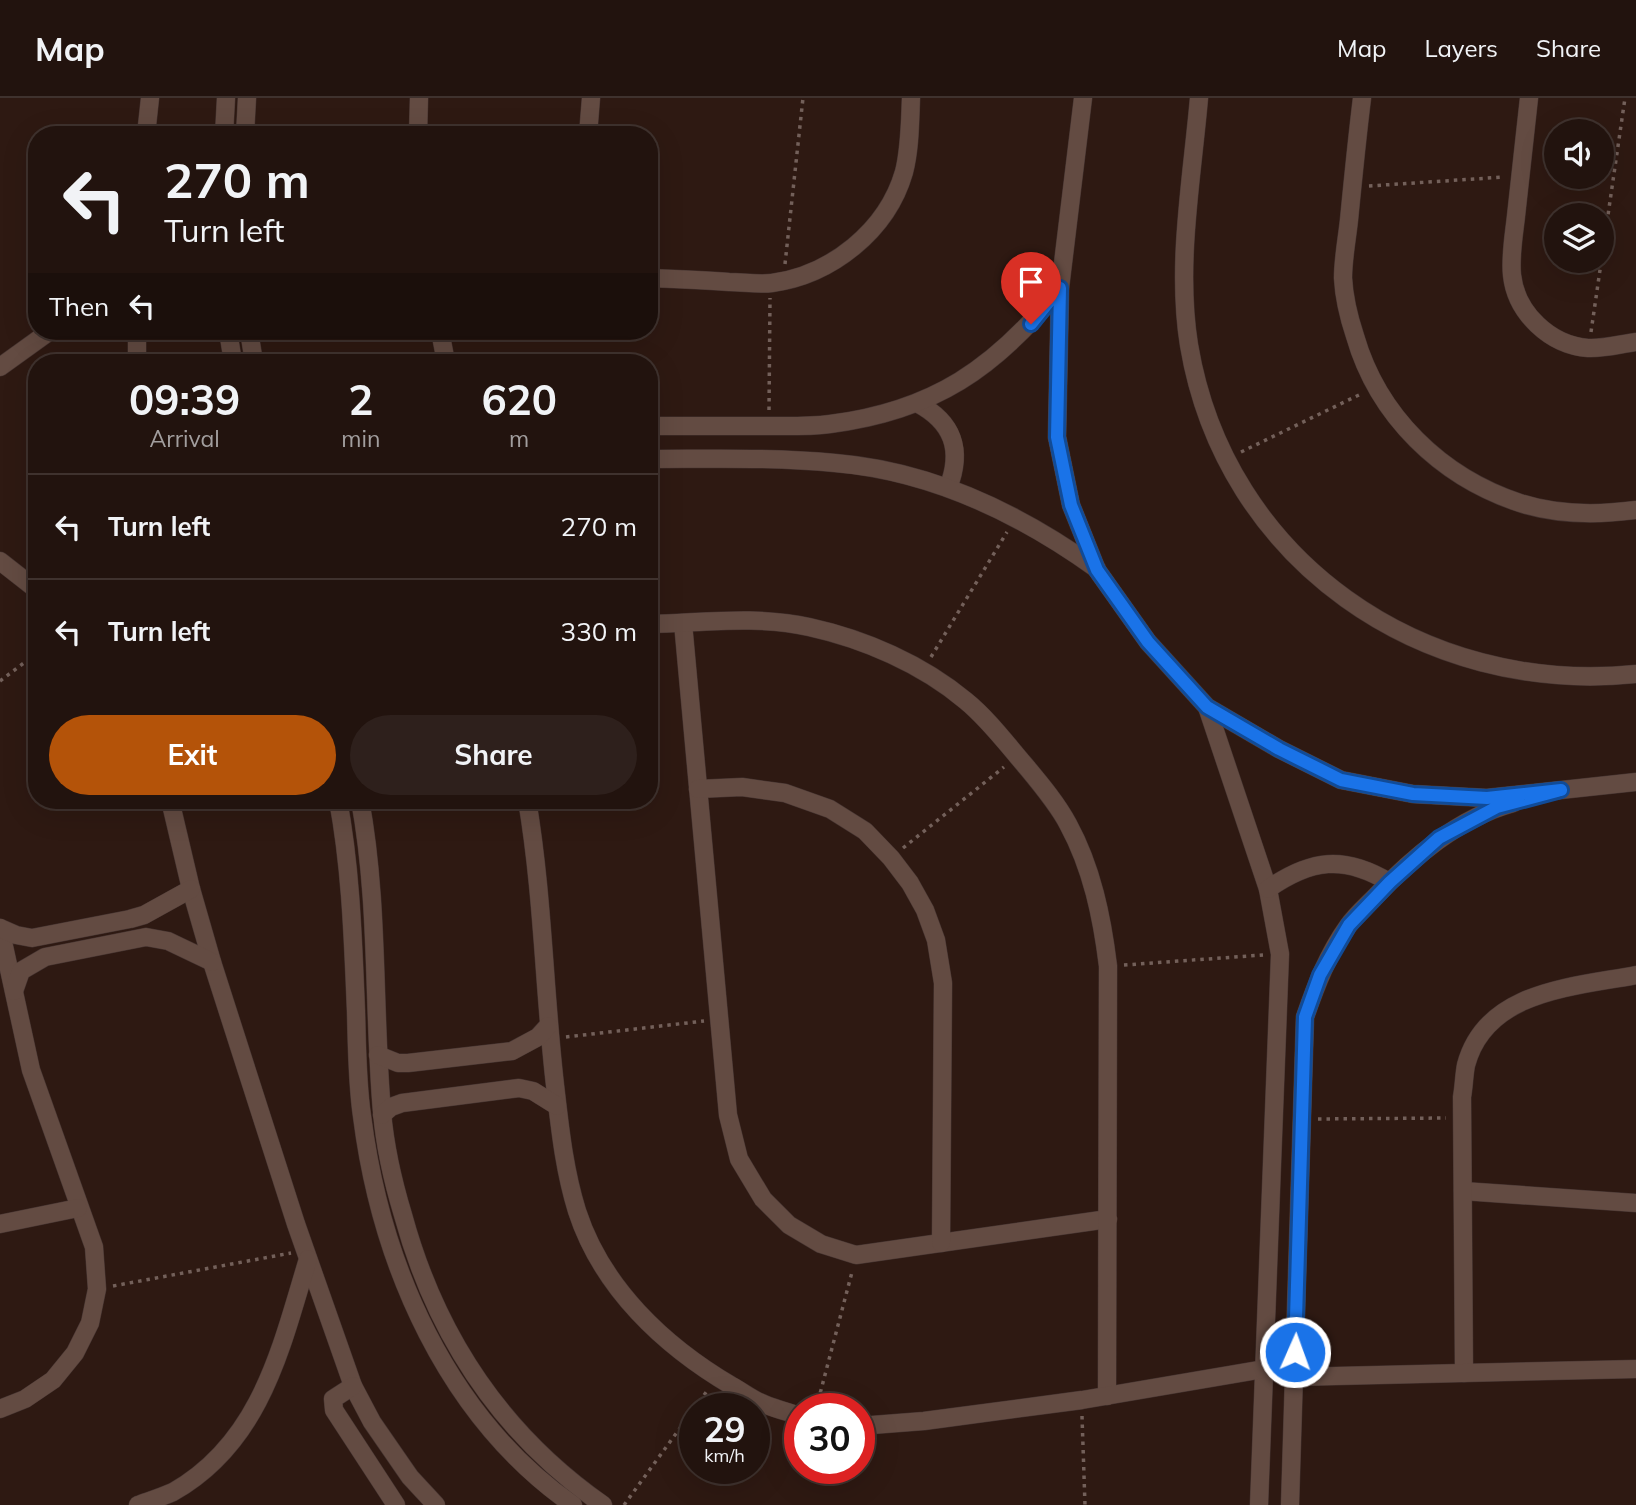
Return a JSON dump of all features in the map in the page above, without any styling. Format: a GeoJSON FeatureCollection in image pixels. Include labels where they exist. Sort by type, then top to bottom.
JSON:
{"type":"FeatureCollection","features":[{"type":"Feature","properties":{"kind":"street"},"geometry":{"type":"LineString","coordinates":[[147,126],[150,98]]}},
{"type":"Feature","properties":{"kind":"street"},"geometry":{"type":"LineString","coordinates":[[224,126],[226,98]]}},
{"type":"Feature","properties":{"kind":"street"},"geometry":{"type":"LineString","coordinates":[[245,126],[247,98]]}},
{"type":"Feature","properties":{"kind":"street"},"geometry":{"type":"LineString","coordinates":[[418,126],[419,98]]}},
{"type":"Feature","properties":{"kind":"street"},"geometry":{"type":"LineString","coordinates":[[588,126],[591,98]]}},
{"type":"Feature","properties":{"kind":"street"},"geometry":{"type":"LineString","coordinates":[[658,278],[777,282],[796,278],[832,263],[864,239],[888,208],[904,172],[911,98]]}},
{"type":"Feature","properties":{"kind":"street"},"geometry":{"type":"LineString","coordinates":[[1083,98],[1060,288],[1057,437],[1071,505],[1097,570],[1148,642],[1207,707],[1279,749],[1341,780],[1413,794],[1487,798],[1636,782]]}},
{"type":"Feature","properties":{"kind":"street"},"geometry":{"type":"LineString","coordinates":[[1199,98],[1184,286],[1189,345],[1203,404],[1227,459],[1258,511],[1296,557],[1341,597],[1392,629],[1447,654],[1505,670],[1565,677],[1636,674]]}},
{"type":"Feature","properties":{"kind":"street"},"geometry":{"type":"LineString","coordinates":[[1362,98],[1343,278],[1356,342],[1375,387],[1394,416],[1417,442],[1444,465],[1481,488],[1522,504],[1565,512],[1609,513],[1636,510]]}},
{"type":"Feature","properties":{"kind":"street"},"geometry":{"type":"LineString","coordinates":[[1529,98],[1512,275],[1518,297],[1529,317],[1546,332],[1567,343],[1589,348],[1636,342]]}},
{"type":"Feature","properties":{"kind":"street"},"geometry":{"type":"LineString","coordinates":[[658,426],[827,425],[873,417],[917,403],[959,382],[997,356],[1031,324],[1060,288]]}},
{"type":"Feature","properties":{"kind":"street"},"geometry":{"type":"LineString","coordinates":[[0,367],[38,340]]}},
{"type":"Feature","properties":{"kind":"street"},"geometry":{"type":"LineString","coordinates":[[917,403],[932,411],[944,423],[953,438],[956,455],[948,488]]}},
{"type":"Feature","properties":{"kind":"street"},"geometry":{"type":"LineString","coordinates":[[658,458],[837,463],[893,472],[948,488],[1016,517],[1058,541],[1097,570]]}},
{"type":"Feature","properties":{"kind":"street"},"geometry":{"type":"LineString","coordinates":[[0,561],[28,583]]}},
{"type":"Feature","properties":{"kind":"street"},"geometry":{"type":"LineString","coordinates":[[658,624],[745,620],[807,626],[867,643],[923,671],[967,701],[1017,756],[1068,823],[1083,859],[1102,923],[1108,967],[1107,1396]]}},
{"type":"Feature","properties":{"kind":"street"},"geometry":{"type":"LineString","coordinates":[[683,623],[728,1115],[739,1159],[763,1199],[789,1225],[821,1244],[856,1255],[1108,1219]]}},
{"type":"Feature","properties":{"kind":"street"},"geometry":{"type":"LineString","coordinates":[[1207,707],[1268,889],[1280,954],[1259,1505]]}},
{"type":"Feature","properties":{"kind":"street"},"geometry":{"type":"LineString","coordinates":[[698,789],[741,787],[785,793],[830,809],[865,831],[891,858],[910,883],[925,910],[936,940],[943,983],[941,1243]]}},
{"type":"Feature","properties":{"kind":"street"},"geometry":{"type":"LineString","coordinates":[[1290,1505],[1305,1017],[1320,975],[1349,925],[1390,882],[1439,838],[1497,807],[1561,790]]}},
{"type":"Feature","properties":{"kind":"street"},"geometry":{"type":"LineString","coordinates":[[172,809],[212,962],[306,1255],[353,1386],[372,1422],[410,1478],[436,1505]]}},
{"type":"Feature","properties":{"kind":"street"},"geometry":{"type":"LineString","coordinates":[[339,809],[352,928],[362,1115],[373,1185],[392,1253],[419,1318],[447,1368],[480,1416],[519,1459],[573,1505]]}},
{"type":"Feature","properties":{"kind":"street"},"geometry":{"type":"LineString","coordinates":[[361,809],[374,924],[382,1115],[393,1180],[411,1246],[437,1311],[463,1360],[495,1406],[533,1448],[575,1485],[603,1505]]}},
{"type":"Feature","properties":{"kind":"street"},"geometry":{"type":"LineString","coordinates":[[529,809],[536,850],[549,1033],[563,1160],[578,1213],[602,1263],[633,1307],[672,1346],[763,1404],[784,1411]]}},
{"type":"Feature","properties":{"kind":"street"},"geometry":{"type":"LineString","coordinates":[[1268,889],[1287,875],[1308,867],[1329,864],[1350,865],[1371,871],[1390,882]]}},
{"type":"Feature","properties":{"kind":"street"},"geometry":{"type":"LineString","coordinates":[[0,928],[32,938],[130,919],[144,915],[191,888]]}},
{"type":"Feature","properties":{"kind":"street"},"geometry":{"type":"LineString","coordinates":[[0,928],[31,1070],[78,1209],[94,1247],[97,1289],[90,1322],[75,1353],[52,1380],[24,1399],[0,1409]]}},
{"type":"Feature","properties":{"kind":"street"},"geometry":{"type":"LineString","coordinates":[[14,991],[21,971],[32,962],[146,937],[168,941],[212,962]]}},
{"type":"Feature","properties":{"kind":"street"},"geometry":{"type":"LineString","coordinates":[[1464,1373],[1463,1118],[1466,1064],[1481,1034],[1504,1010],[1534,995],[1636,975]]}},
{"type":"Feature","properties":{"kind":"street"},"geometry":{"type":"LineString","coordinates":[[378,1055],[398,1063],[408,1063],[512,1051],[549,1033]]}},
{"type":"Feature","properties":{"kind":"street"},"geometry":{"type":"LineString","coordinates":[[382,1115],[402,1102],[519,1088],[533,1091],[557,1106]]}},
{"type":"Feature","properties":{"kind":"street"},"geometry":{"type":"LineString","coordinates":[[1463,1191],[1636,1203]]}},
{"type":"Feature","properties":{"kind":"street"},"geometry":{"type":"LineString","coordinates":[[0,1224],[78,1209]]}},
{"type":"Feature","properties":{"kind":"street"},"geometry":{"type":"LineString","coordinates":[[138,1505],[172,1492],[212,1464],[245,1427],[280,1349],[306,1255]]}},
{"type":"Feature","properties":{"kind":"street"},"geometry":{"type":"LineString","coordinates":[[875,1425],[1082,1400],[1264,1369]]}},
{"type":"Feature","properties":{"kind":"street"},"geometry":{"type":"LineString","coordinates":[[1294,1377],[1636,1369]]}},
{"type":"Feature","properties":{"kind":"street"},"geometry":{"type":"LineString","coordinates":[[353,1386],[333,1399],[334,1410],[396,1505]]}},
{"type":"Feature","properties":{"kind":"path"},"geometry":{"type":"LineString","coordinates":[[769,426],[777,282],[803,98]]}},
{"type":"Feature","properties":{"kind":"path"},"geometry":{"type":"LineString","coordinates":[[1589,348],[1625,98]]}},
{"type":"Feature","properties":{"kind":"path"},"geometry":{"type":"LineString","coordinates":[[1353,187],[1521,176]]}},
{"type":"Feature","properties":{"kind":"path"},"geometry":{"type":"LineString","coordinates":[[1227,459],[1375,387]]}},
{"type":"Feature","properties":{"kind":"path"},"geometry":{"type":"LineString","coordinates":[[923,671],[1016,517]]}},
{"type":"Feature","properties":{"kind":"path"},"geometry":{"type":"LineString","coordinates":[[0,681],[28,660]]}},
{"type":"Feature","properties":{"kind":"path"},"geometry":{"type":"LineString","coordinates":[[891,858],[1017,756]]}},
{"type":"Feature","properties":{"kind":"path"},"geometry":{"type":"LineString","coordinates":[[1108,967],[1280,954]]}},
{"type":"Feature","properties":{"kind":"path"},"geometry":{"type":"LineString","coordinates":[[549,1033],[719,1019]]}},
{"type":"Feature","properties":{"kind":"path"},"geometry":{"type":"LineString","coordinates":[[1302,1120],[1463,1118]]}},
{"type":"Feature","properties":{"kind":"path"},"geometry":{"type":"LineString","coordinates":[[97,1289],[306,1255]]}},
{"type":"Feature","properties":{"kind":"path"},"geometry":{"type":"LineString","coordinates":[[820,1393],[856,1255]]}},
{"type":"Feature","properties":{"kind":"path"},"geometry":{"type":"LineString","coordinates":[[624,1505],[718,1377]]}},
{"type":"Feature","properties":{"kind":"path"},"geometry":{"type":"LineString","coordinates":[[1082,1400],[1085,1505]]}},
{"type":"Feature","properties":{"kind":"route"},"geometry":{"type":"LineString","coordinates":[[1031,324],[1060,288],[1057,437],[1071,505],[1097,570],[1148,642],[1207,707],[1279,749],[1341,780],[1413,794],[1487,798],[1561,790],[1497,807],[1439,838],[1390,882],[1349,925],[1320,975],[1305,1017],[1295,1352]]}}]}
